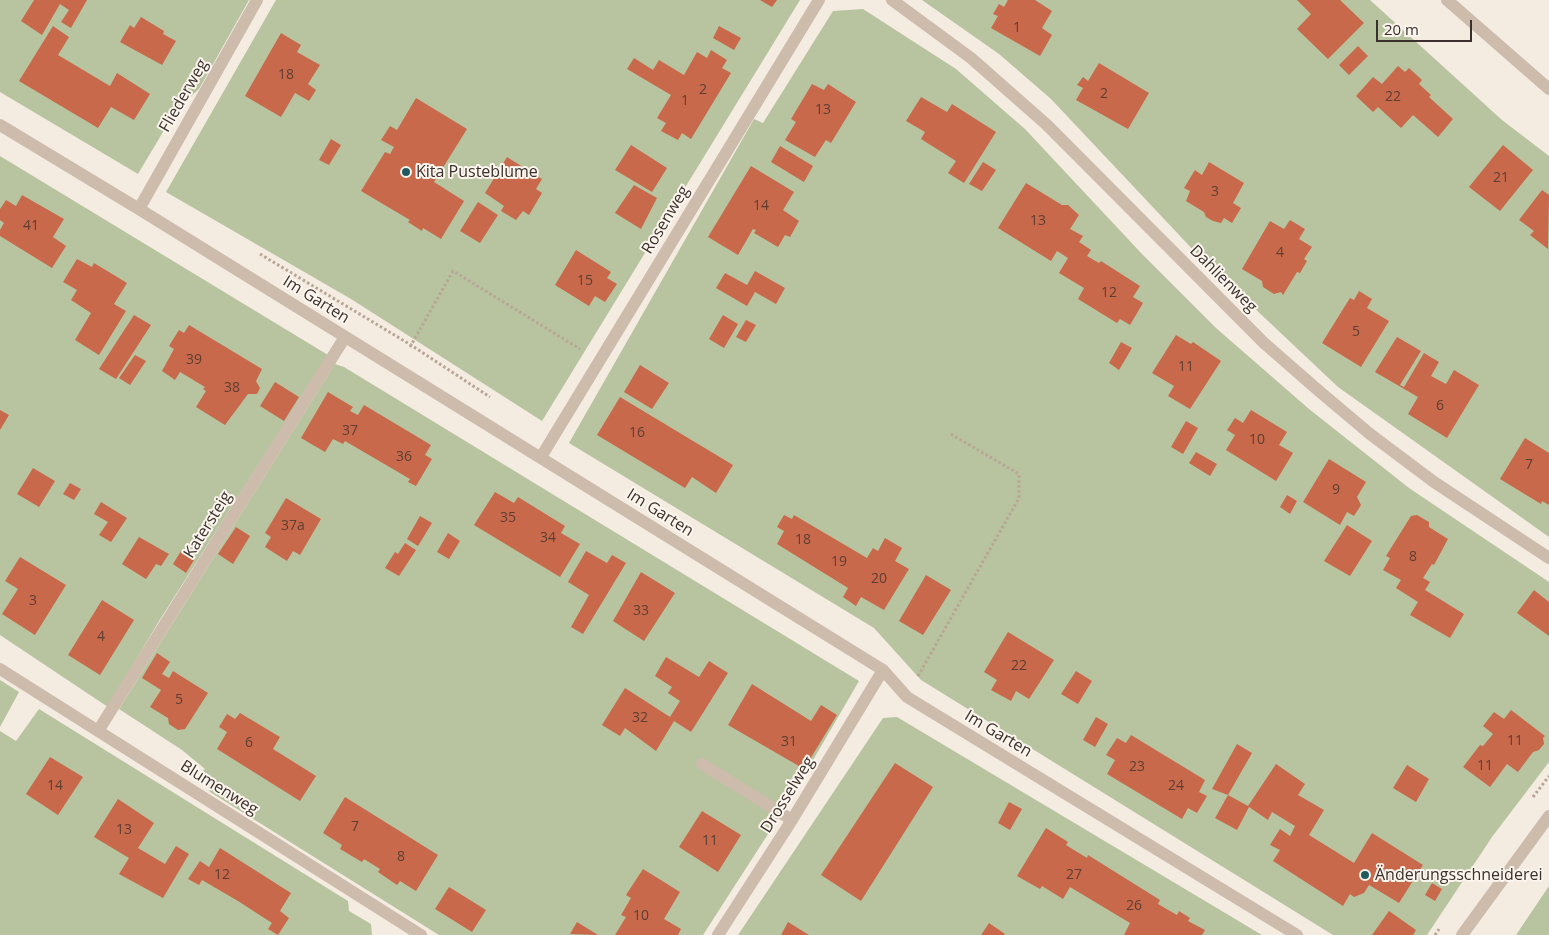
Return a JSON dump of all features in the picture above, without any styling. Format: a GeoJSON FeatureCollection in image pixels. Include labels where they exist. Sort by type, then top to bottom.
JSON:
{"type":"FeatureCollection","features":[{"type":"Feature","properties":{"kind":"street","name":"Fliederweg"},"geometry":{"type":"LineString","coordinates":[[139,209],[257,0]]}},
{"type":"Feature","properties":{"kind":"street","name":"Rosenweg"},"geometry":{"type":"LineString","coordinates":[[541,458],[819,0]]}},
{"type":"Feature","properties":{"kind":"street","name":"Dahlienweg"},"geometry":{"type":"LineString","coordinates":[[892,0],[971,58],[1047,125],[1264,343],[1319,391],[1370,434],[1434,482],[1549,558]]}},
{"type":"Feature","properties":{"kind":"street"},"geometry":{"type":"LineString","coordinates":[[1447,0],[1549,89]]}},
{"type":"Feature","properties":{"kind":"street","name":"Im Garten"},"geometry":{"type":"LineString","coordinates":[[0,126],[139,209],[883,670],[907,697],[1297,935]]}},
{"type":"Feature","properties":{"kind":"street","name":"Katersteig"},"geometry":{"type":"LineString","coordinates":[[98,730],[345,337]]}},
{"type":"Feature","properties":{"kind":"street","name":"Blumenweg"},"geometry":{"type":"LineString","coordinates":[[0,669],[420,935]]}},
{"type":"Feature","properties":{"kind":"street","name":"Drosselweg"},"geometry":{"type":"LineString","coordinates":[[718,935],[792,820],[883,670]]}},
{"type":"Feature","properties":{"kind":"street"},"geometry":{"type":"LineString","coordinates":[[702,764],[792,820]]}},
{"type":"Feature","properties":{"kind":"street"},"geometry":{"type":"LineString","coordinates":[[1462,935],[1549,816]]}},
{"type":"Feature","properties":{"kind":"path"},"geometry":{"type":"LineString","coordinates":[[397,369],[453,271],[599,361]]}},
{"type":"Feature","properties":{"kind":"path"},"geometry":{"type":"LineString","coordinates":[[907,697],[1019,498],[1019,474],[949,432]]}},
{"type":"Feature","properties":{"kind":"green space"},"geometry":{"type":"Polygon","coordinates":[[[0,0],[249,0],[199,89],[176,110],[138,174],[0,92],[0,0]]]}},
{"type":"Feature","properties":{"kind":"green space"},"geometry":{"type":"Polygon","coordinates":[[[276,0],[800,0],[542,421],[351,299],[166,192],[276,0]]]}},
{"type":"Feature","properties":{"kind":"green space"},"geometry":{"type":"Polygon","coordinates":[[[922,0],[1370,0],[1502,120],[1549,156],[1549,537],[1338,387],[1197,254],[1051,99],[999,54],[922,0]]]}},
{"type":"Feature","properties":{"kind":"green space"},"geometry":{"type":"Polygon","coordinates":[[[863,9],[956,69],[1025,129],[1142,254],[1216,328],[1309,409],[1409,488],[1549,582],[1549,762],[1492,837],[1427,935],[1333,935],[921,680],[874,628],[569,443],[754,119],[763,123],[833,11],[863,9]]]}},
{"type":"Feature","properties":{"kind":"green space"},"geometry":{"type":"Polygon","coordinates":[[[0,156],[328,355],[159,621],[108,707],[0,635],[0,156]]]}},
{"type":"Feature","properties":{"kind":"green space"},"geometry":{"type":"Polygon","coordinates":[[[335,364],[344,367],[859,681],[788,803],[703,935],[439,935],[210,792],[201,772],[205,769],[182,750],[119,709],[335,364]]]}},
{"type":"Feature","properties":{"kind":"green space"},"geometry":{"type":"Polygon","coordinates":[[[0,680],[19,692],[0,727],[0,680]]]}},
{"type":"Feature","properties":{"kind":"green space"},"geometry":{"type":"Polygon","coordinates":[[[39,709],[348,901],[349,911],[371,924],[372,935],[0,935],[0,731],[16,741],[39,709]]]}},
{"type":"Feature","properties":{"kind":"green space"},"geometry":{"type":"Polygon","coordinates":[[[897,717],[1262,935],[738,935],[883,718],[897,717]]]}},
{"type":"Feature","properties":{"kind":"green space"},"geometry":{"type":"Polygon","coordinates":[[[1549,886],[1549,935],[1516,935],[1549,886]]]}},
{"type":"Feature","properties":{"kind":"building"},"geometry":{"type":"Polygon","coordinates":[[[34,0],[87,0],[71,28],[61,22],[69,10],[60,4],[42,35],[21,21],[34,0]]]}},
{"type":"Feature","properties":{"kind":"building"},"geometry":{"type":"Polygon","coordinates":[[[760,0],[777,0],[772,7],[760,0]]]}},
{"type":"Feature","properties":{"kind":"building"},"geometry":{"type":"Polygon","coordinates":[[[1008,0],[1035,0],[1052,11],[1042,28],[1052,35],[1040,56],[991,28],[998,16],[993,14],[999,4],[1004,7],[1008,0]]]}},
{"type":"Feature","properties":{"kind":"building"},"geometry":{"type":"Polygon","coordinates":[[[1297,0],[1340,0],[1364,23],[1328,59],[1297,29],[1311,14],[1297,0]]]}},
{"type":"Feature","properties":{"kind":"building"},"geometry":{"type":"Polygon","coordinates":[[[141,17],[164,31],[163,34],[176,41],[162,65],[120,42],[130,25],[134,28],[141,17]]]}},
{"type":"Feature","properties":{"kind":"building"},"geometry":{"type":"Polygon","coordinates":[[[53,26],[69,37],[58,55],[110,86],[117,73],[150,94],[134,120],[111,107],[98,128],[19,81],[53,26]]]}},
{"type":"Feature","properties":{"kind":"building"},"geometry":{"type":"Polygon","coordinates":[[[719,26],[741,38],[734,50],[713,38],[719,26]]]}},
{"type":"Feature","properties":{"kind":"building"},"geometry":{"type":"Polygon","coordinates":[[[281,33],[301,45],[297,52],[320,65],[308,84],[316,90],[309,101],[295,93],[281,117],[245,96],[281,33]]]}},
{"type":"Feature","properties":{"kind":"building"},"geometry":{"type":"Polygon","coordinates":[[[1358,46],[1368,56],[1349,75],[1339,65],[1358,46]]]}},
{"type":"Feature","properties":{"kind":"building"},"geometry":{"type":"Polygon","coordinates":[[[711,50],[727,60],[722,68],[731,73],[691,139],[682,133],[678,140],[661,131],[666,123],[657,118],[671,95],[627,69],[634,58],[653,70],[659,60],[684,75],[697,52],[707,58],[711,50]]]}},
{"type":"Feature","properties":{"kind":"building"},"geometry":{"type":"Polygon","coordinates":[[[1099,63],[1149,93],[1128,129],[1076,100],[1083,88],[1077,85],[1083,77],[1088,81],[1099,63]]]}},
{"type":"Feature","properties":{"kind":"building"},"geometry":{"type":"Polygon","coordinates":[[[1398,66],[1405,72],[1409,68],[1422,80],[1419,84],[1431,95],[1429,97],[1453,119],[1438,137],[1413,115],[1401,128],[1378,107],[1373,112],[1356,96],[1373,77],[1382,84],[1398,66]]]}},
{"type":"Feature","properties":{"kind":"building"},"geometry":{"type":"Polygon","coordinates":[[[812,84],[824,90],[828,84],[856,102],[831,143],[826,140],[815,157],[785,140],[796,122],[791,119],[812,84]]]}},
{"type":"Feature","properties":{"kind":"building"},"geometry":{"type":"Polygon","coordinates":[[[921,97],[947,112],[952,104],[996,132],[964,183],[948,173],[956,161],[921,139],[925,132],[906,121],[921,97]]]}},
{"type":"Feature","properties":{"kind":"building","name":"Kita Pusteblume"},"geometry":{"type":"Polygon","coordinates":[[[416,98],[467,129],[434,182],[464,201],[441,239],[423,228],[422,231],[408,222],[410,220],[361,191],[385,152],[390,154],[394,147],[381,140],[390,126],[397,130],[416,98]]]}},
{"type":"Feature","properties":{"kind":"building"},"geometry":{"type":"Polygon","coordinates":[[[331,139],[341,145],[329,165],[319,160],[331,139]]]}},
{"type":"Feature","properties":{"kind":"building"},"geometry":{"type":"Polygon","coordinates":[[[631,145],[667,168],[652,192],[615,170],[631,145]]]}},
{"type":"Feature","properties":{"kind":"building"},"geometry":{"type":"Polygon","coordinates":[[[1503,145],[1533,170],[1500,211],[1469,187],[1503,145]]]}},
{"type":"Feature","properties":{"kind":"building"},"geometry":{"type":"Polygon","coordinates":[[[780,146],[813,166],[804,182],[771,162],[780,146]]]}},
{"type":"Feature","properties":{"kind":"building"},"geometry":{"type":"Polygon","coordinates":[[[507,157],[542,179],[536,189],[542,193],[529,215],[523,211],[516,220],[501,211],[504,206],[485,193],[507,157]]]}},
{"type":"Feature","properties":{"kind":"building"},"geometry":{"type":"Polygon","coordinates":[[[983,162],[996,170],[982,191],[969,184],[983,162]]]}},
{"type":"Feature","properties":{"kind":"building"},"geometry":{"type":"Polygon","coordinates":[[[1209,162],[1244,183],[1233,203],[1241,208],[1232,223],[1224,218],[1221,223],[1213,221],[1206,217],[1204,212],[1186,201],[1190,191],[1184,188],[1195,170],[1202,175],[1209,162]]]}},
{"type":"Feature","properties":{"kind":"building"},"geometry":{"type":"Polygon","coordinates":[[[751,166],[794,192],[783,210],[799,221],[790,237],[785,235],[778,247],[754,233],[756,230],[753,229],[738,255],[708,237],[751,166]]]}},
{"type":"Feature","properties":{"kind":"building"},"geometry":{"type":"Polygon","coordinates":[[[1026,183],[1062,205],[1068,205],[1079,215],[1070,229],[1083,236],[1079,242],[1091,250],[1087,256],[1099,263],[1101,261],[1140,286],[1133,297],[1143,303],[1130,325],[1120,319],[1117,323],[1078,299],[1084,288],[1059,273],[1068,258],[1057,251],[1051,261],[998,228],[1026,183]]]}},
{"type":"Feature","properties":{"kind":"building"},"geometry":{"type":"Polygon","coordinates":[[[634,185],[657,198],[641,229],[615,213],[634,185]]]}},
{"type":"Feature","properties":{"kind":"building"},"geometry":{"type":"Polygon","coordinates":[[[1542,190],[1549,195],[1548,249],[1530,235],[1534,231],[1519,220],[1542,190]]]}},
{"type":"Feature","properties":{"kind":"building"},"geometry":{"type":"Polygon","coordinates":[[[22,195],[64,219],[53,237],[66,246],[52,268],[0,236],[0,230],[4,223],[0,220],[0,209],[6,200],[16,206],[22,195]]]}},
{"type":"Feature","properties":{"kind":"building"},"geometry":{"type":"Polygon","coordinates":[[[478,202],[498,215],[480,243],[460,231],[478,202]]]}},
{"type":"Feature","properties":{"kind":"building"},"geometry":{"type":"Polygon","coordinates":[[[1290,220],[1305,229],[1299,239],[1312,247],[1304,259],[1307,261],[1300,273],[1297,272],[1283,295],[1281,292],[1274,294],[1263,287],[1262,281],[1242,269],[1270,221],[1284,229],[1290,220]]]}},
{"type":"Feature","properties":{"kind":"building"},"geometry":{"type":"Polygon","coordinates":[[[576,250],[611,272],[607,278],[617,284],[605,302],[595,296],[589,306],[555,285],[576,250]]]}},
{"type":"Feature","properties":{"kind":"building"},"geometry":{"type":"Polygon","coordinates":[[[77,259],[92,267],[94,263],[127,283],[114,304],[126,311],[99,355],[75,340],[91,313],[71,300],[77,290],[63,282],[77,259]]]}},
{"type":"Feature","properties":{"kind":"building"},"geometry":{"type":"Polygon","coordinates":[[[755,271],[785,288],[776,304],[755,292],[747,306],[716,288],[725,273],[747,285],[755,271]]]}},
{"type":"Feature","properties":{"kind":"building"},"geometry":{"type":"Polygon","coordinates":[[[1359,291],[1372,299],[1367,308],[1389,321],[1361,367],[1322,343],[1350,298],[1354,300],[1359,291]]]}},
{"type":"Feature","properties":{"kind":"building"},"geometry":{"type":"Polygon","coordinates":[[[134,315],[151,325],[116,379],[99,369],[134,315]]]}},
{"type":"Feature","properties":{"kind":"building"},"geometry":{"type":"Polygon","coordinates":[[[723,315],[738,324],[724,348],[709,339],[723,315]]]}},
{"type":"Feature","properties":{"kind":"building"},"geometry":{"type":"Polygon","coordinates":[[[746,320],[756,325],[746,342],[736,337],[746,320]]]}},
{"type":"Feature","properties":{"kind":"building"},"geometry":{"type":"Polygon","coordinates":[[[189,325],[262,369],[256,381],[260,388],[257,394],[248,394],[225,425],[196,407],[206,391],[203,389],[205,387],[180,372],[175,380],[162,371],[174,349],[169,346],[179,330],[184,333],[189,325]]]}},
{"type":"Feature","properties":{"kind":"building"},"geometry":{"type":"Polygon","coordinates":[[[1176,335],[1191,344],[1193,342],[1221,361],[1190,409],[1168,396],[1174,386],[1152,373],[1176,335]]]}},
{"type":"Feature","properties":{"kind":"building"},"geometry":{"type":"Polygon","coordinates":[[[1397,337],[1421,351],[1400,385],[1404,387],[1424,353],[1439,362],[1431,376],[1446,384],[1454,370],[1479,385],[1447,438],[1408,414],[1418,397],[1375,372],[1397,337]]]}},
{"type":"Feature","properties":{"kind":"building"},"geometry":{"type":"Polygon","coordinates":[[[1121,342],[1132,348],[1119,370],[1109,363],[1121,342]]]}},
{"type":"Feature","properties":{"kind":"building"},"geometry":{"type":"Polygon","coordinates":[[[135,355],[146,361],[130,385],[119,378],[135,355]]]}},
{"type":"Feature","properties":{"kind":"building"},"geometry":{"type":"Polygon","coordinates":[[[640,365],[669,383],[652,409],[624,392],[640,365]]]}},
{"type":"Feature","properties":{"kind":"building"},"geometry":{"type":"Polygon","coordinates":[[[275,382],[299,397],[284,421],[260,406],[275,382]]]}},
{"type":"Feature","properties":{"kind":"building"},"geometry":{"type":"Polygon","coordinates":[[[328,392],[353,407],[350,411],[358,415],[364,405],[431,445],[425,455],[432,459],[416,486],[408,482],[410,479],[345,441],[343,444],[333,439],[325,452],[301,438],[328,392]]]}},
{"type":"Feature","properties":{"kind":"building"},"geometry":{"type":"Polygon","coordinates":[[[620,397],[733,465],[716,493],[692,477],[685,488],[597,435],[620,397]]]}},
{"type":"Feature","properties":{"kind":"building"},"geometry":{"type":"Polygon","coordinates":[[[0,410],[9,415],[0,430],[0,410]]]}},
{"type":"Feature","properties":{"kind":"building"},"geometry":{"type":"Polygon","coordinates":[[[1251,410],[1287,432],[1279,445],[1293,453],[1276,481],[1226,450],[1235,435],[1227,430],[1235,418],[1243,423],[1251,410]]]}},
{"type":"Feature","properties":{"kind":"building"},"geometry":{"type":"Polygon","coordinates":[[[1186,421],[1198,428],[1183,454],[1171,447],[1186,421]]]}},
{"type":"Feature","properties":{"kind":"building"},"geometry":{"type":"Polygon","coordinates":[[[1525,438],[1549,453],[1549,505],[1542,501],[1541,504],[1500,479],[1525,438]]]}},
{"type":"Feature","properties":{"kind":"building"},"geometry":{"type":"Polygon","coordinates":[[[1196,452],[1217,464],[1210,476],[1189,463],[1196,452]]]}},
{"type":"Feature","properties":{"kind":"building"},"geometry":{"type":"Polygon","coordinates":[[[1329,459],[1366,482],[1357,497],[1361,505],[1354,516],[1347,512],[1340,525],[1303,502],[1329,459]]]}},
{"type":"Feature","properties":{"kind":"building"},"geometry":{"type":"Polygon","coordinates":[[[33,468],[55,481],[39,507],[17,494],[33,468]]]}},
{"type":"Feature","properties":{"kind":"building"},"geometry":{"type":"Polygon","coordinates":[[[70,483],[81,489],[74,500],[63,494],[70,483]]]}},
{"type":"Feature","properties":{"kind":"building"},"geometry":{"type":"Polygon","coordinates":[[[495,492],[514,503],[518,497],[565,526],[561,533],[580,544],[560,577],[474,525],[495,492]]]}},
{"type":"Feature","properties":{"kind":"building"},"geometry":{"type":"Polygon","coordinates":[[[1287,495],[1297,501],[1290,514],[1280,507],[1287,495]]]}},
{"type":"Feature","properties":{"kind":"building"},"geometry":{"type":"Polygon","coordinates":[[[286,498],[321,519],[300,555],[293,551],[287,561],[265,547],[271,537],[265,533],[286,498]]]}},
{"type":"Feature","properties":{"kind":"building"},"geometry":{"type":"Polygon","coordinates":[[[101,502],[127,518],[111,542],[99,535],[108,522],[94,514],[101,502]]]}},
{"type":"Feature","properties":{"kind":"building"},"geometry":{"type":"Polygon","coordinates":[[[784,515],[792,519],[794,515],[867,558],[873,548],[878,551],[885,538],[902,548],[895,561],[909,569],[884,610],[861,597],[856,606],[843,597],[848,588],[777,544],[784,531],[777,527],[784,515]]]}},
{"type":"Feature","properties":{"kind":"building"},"geometry":{"type":"Polygon","coordinates":[[[1417,515],[1429,522],[1429,527],[1448,539],[1434,565],[1432,564],[1423,578],[1430,582],[1425,590],[1464,614],[1450,638],[1410,615],[1418,602],[1396,588],[1401,580],[1383,570],[1390,558],[1386,556],[1411,516],[1417,515]]]}},
{"type":"Feature","properties":{"kind":"building"},"geometry":{"type":"Polygon","coordinates":[[[420,516],[432,523],[418,546],[407,539],[420,516]]]}},
{"type":"Feature","properties":{"kind":"building"},"geometry":{"type":"Polygon","coordinates":[[[1347,525],[1372,541],[1350,576],[1324,561],[1347,525]]]}},
{"type":"Feature","properties":{"kind":"building"},"geometry":{"type":"Polygon","coordinates":[[[236,527],[250,536],[233,564],[218,554],[236,527]]]}},
{"type":"Feature","properties":{"kind":"building"},"geometry":{"type":"Polygon","coordinates":[[[448,533],[460,541],[449,559],[437,552],[448,533]]]}},
{"type":"Feature","properties":{"kind":"building"},"geometry":{"type":"Polygon","coordinates":[[[139,537],[169,554],[161,566],[156,564],[146,579],[122,564],[139,537]]]}},
{"type":"Feature","properties":{"kind":"building"},"geometry":{"type":"Polygon","coordinates":[[[405,543],[416,550],[399,576],[385,568],[395,552],[398,554],[405,543]]]}},
{"type":"Feature","properties":{"kind":"building"},"geometry":{"type":"Polygon","coordinates":[[[181,551],[194,560],[186,573],[173,564],[181,551]]]}},
{"type":"Feature","properties":{"kind":"building"},"geometry":{"type":"Polygon","coordinates":[[[586,551],[607,563],[612,555],[626,563],[583,634],[571,627],[589,595],[568,582],[586,551]]]}},
{"type":"Feature","properties":{"kind":"building"},"geometry":{"type":"Polygon","coordinates":[[[20,557],[66,585],[35,635],[2,614],[18,589],[5,581],[20,557]]]}},
{"type":"Feature","properties":{"kind":"building"},"geometry":{"type":"Polygon","coordinates":[[[641,572],[675,593],[644,641],[613,621],[641,572]]]}},
{"type":"Feature","properties":{"kind":"building"},"geometry":{"type":"Polygon","coordinates":[[[926,575],[951,590],[923,635],[899,621],[926,575]]]}},
{"type":"Feature","properties":{"kind":"building"},"geometry":{"type":"Polygon","coordinates":[[[1534,590],[1549,602],[1549,636],[1517,613],[1534,590]]]}},
{"type":"Feature","properties":{"kind":"building"},"geometry":{"type":"Polygon","coordinates":[[[102,600],[134,620],[100,675],[68,655],[102,600]]]}},
{"type":"Feature","properties":{"kind":"building"},"geometry":{"type":"Polygon","coordinates":[[[1008,632],[1054,660],[1029,699],[1016,691],[1011,701],[991,690],[997,680],[984,672],[1008,632]]]}},
{"type":"Feature","properties":{"kind":"building"},"geometry":{"type":"Polygon","coordinates":[[[157,653],[170,662],[162,674],[169,678],[173,671],[208,693],[185,729],[178,730],[169,724],[168,718],[150,707],[161,690],[142,678],[157,653]]]}},
{"type":"Feature","properties":{"kind":"building"},"geometry":{"type":"Polygon","coordinates":[[[666,657],[699,677],[709,661],[728,673],[691,732],[674,721],[656,751],[625,728],[620,736],[602,725],[625,688],[670,717],[680,701],[668,693],[672,687],[655,676],[666,657]]]}},
{"type":"Feature","properties":{"kind":"building"},"geometry":{"type":"Polygon","coordinates":[[[1076,671],[1092,681],[1078,704],[1061,694],[1076,671]]]}},
{"type":"Feature","properties":{"kind":"building"},"geometry":{"type":"Polygon","coordinates":[[[752,684],[811,721],[821,705],[837,715],[804,769],[728,725],[752,684]]]}},
{"type":"Feature","properties":{"kind":"building"},"geometry":{"type":"Polygon","coordinates":[[[1511,710],[1545,736],[1543,738],[1544,744],[1539,750],[1533,752],[1518,772],[1507,764],[1490,787],[1463,767],[1480,745],[1483,746],[1493,734],[1483,726],[1494,712],[1504,719],[1511,710]]]}},
{"type":"Feature","properties":{"kind":"building"},"geometry":{"type":"Polygon","coordinates":[[[240,713],[280,737],[273,749],[316,776],[300,801],[217,749],[227,732],[219,727],[227,714],[235,719],[240,713]]]}},
{"type":"Feature","properties":{"kind":"building"},"geometry":{"type":"Polygon","coordinates":[[[1096,717],[1108,724],[1095,747],[1083,740],[1096,717]]]}},
{"type":"Feature","properties":{"kind":"building"},"geometry":{"type":"Polygon","coordinates":[[[1131,735],[1205,780],[1199,792],[1207,796],[1197,813],[1188,808],[1182,819],[1107,774],[1115,760],[1106,755],[1117,738],[1126,743],[1131,735]]]}},
{"type":"Feature","properties":{"kind":"building"},"geometry":{"type":"Polygon","coordinates":[[[1237,744],[1252,753],[1228,795],[1212,789],[1237,744]]]}},
{"type":"Feature","properties":{"kind":"building"},"geometry":{"type":"Polygon","coordinates":[[[50,757],[83,777],[58,815],[26,794],[50,757]]]}},
{"type":"Feature","properties":{"kind":"building"},"geometry":{"type":"Polygon","coordinates":[[[895,763],[933,787],[861,901],[821,875],[895,763]]]}},
{"type":"Feature","properties":{"kind":"building"},"geometry":{"type":"Polygon","coordinates":[[[1276,764],[1305,784],[1298,795],[1324,810],[1309,835],[1354,863],[1372,833],[1423,865],[1399,903],[1369,885],[1364,893],[1354,897],[1350,894],[1343,906],[1273,861],[1280,850],[1270,845],[1280,829],[1290,836],[1295,826],[1272,812],[1268,820],[1249,807],[1237,830],[1215,818],[1228,795],[1248,806],[1276,764]]]}},
{"type":"Feature","properties":{"kind":"building"},"geometry":{"type":"Polygon","coordinates":[[[1407,765],[1429,779],[1416,802],[1393,788],[1407,765]]]}},
{"type":"Feature","properties":{"kind":"building"},"geometry":{"type":"Polygon","coordinates":[[[345,797],[438,855],[416,891],[400,881],[397,885],[378,872],[380,869],[364,859],[362,862],[340,849],[342,845],[323,833],[345,797]]]}},
{"type":"Feature","properties":{"kind":"building"},"geometry":{"type":"Polygon","coordinates":[[[118,799],[154,823],[138,848],[165,864],[176,846],[189,854],[163,898],[119,874],[129,858],[94,837],[118,799]]]}},
{"type":"Feature","properties":{"kind":"building"},"geometry":{"type":"Polygon","coordinates":[[[1009,802],[1022,809],[1010,830],[998,823],[1009,802]]]}},
{"type":"Feature","properties":{"kind":"building"},"geometry":{"type":"Polygon","coordinates":[[[702,811],[741,835],[718,872],[679,847],[702,811]]]}},
{"type":"Feature","properties":{"kind":"building"},"geometry":{"type":"Polygon","coordinates":[[[1046,828],[1068,842],[1066,845],[1087,858],[1088,855],[1160,900],[1158,904],[1177,915],[1179,911],[1190,918],[1188,921],[1205,930],[1202,935],[1124,935],[1130,923],[1070,887],[1063,899],[1042,886],[1040,889],[1017,876],[1046,828]]]}},
{"type":"Feature","properties":{"kind":"building"},"geometry":{"type":"Polygon","coordinates":[[[220,848],[291,893],[280,911],[289,918],[278,935],[268,929],[272,923],[238,901],[202,880],[199,885],[188,879],[200,861],[209,867],[220,848]]]}},
{"type":"Feature","properties":{"kind":"building"},"geometry":{"type":"Polygon","coordinates":[[[643,869],[680,892],[664,919],[681,929],[678,935],[615,935],[626,917],[621,915],[631,898],[626,895],[643,869]]]}},
{"type":"Feature","properties":{"kind":"building"},"geometry":{"type":"Polygon","coordinates":[[[1432,883],[1442,889],[1435,901],[1425,895],[1432,883]]]}},
{"type":"Feature","properties":{"kind":"building"},"geometry":{"type":"Polygon","coordinates":[[[449,887],[486,910],[472,932],[435,909],[449,887]]]}},
{"type":"Feature","properties":{"kind":"building"},"geometry":{"type":"Polygon","coordinates":[[[1389,911],[1416,930],[1413,935],[1372,935],[1389,911]]]}},
{"type":"Feature","properties":{"kind":"building"},"geometry":{"type":"Polygon","coordinates":[[[577,922],[598,935],[570,934],[577,922]]]}},
{"type":"Feature","properties":{"kind":"building"},"geometry":{"type":"Polygon","coordinates":[[[788,922],[809,935],[781,935],[788,922]]]}},
{"type":"Feature","properties":{"kind":"building"},"geometry":{"type":"Polygon","coordinates":[[[989,923],[1005,934],[981,935],[989,923]]]}},
{"type":"Feature","properties":{"kind":"place","name":"Kita Pusteblume"},"geometry":{"type":"Point","coordinates":[406,172]}},
{"type":"Feature","properties":{"kind":"place","name":"Änderungsschneiderei"},"geometry":{"type":"Point","coordinates":[1365,875]}}]}
